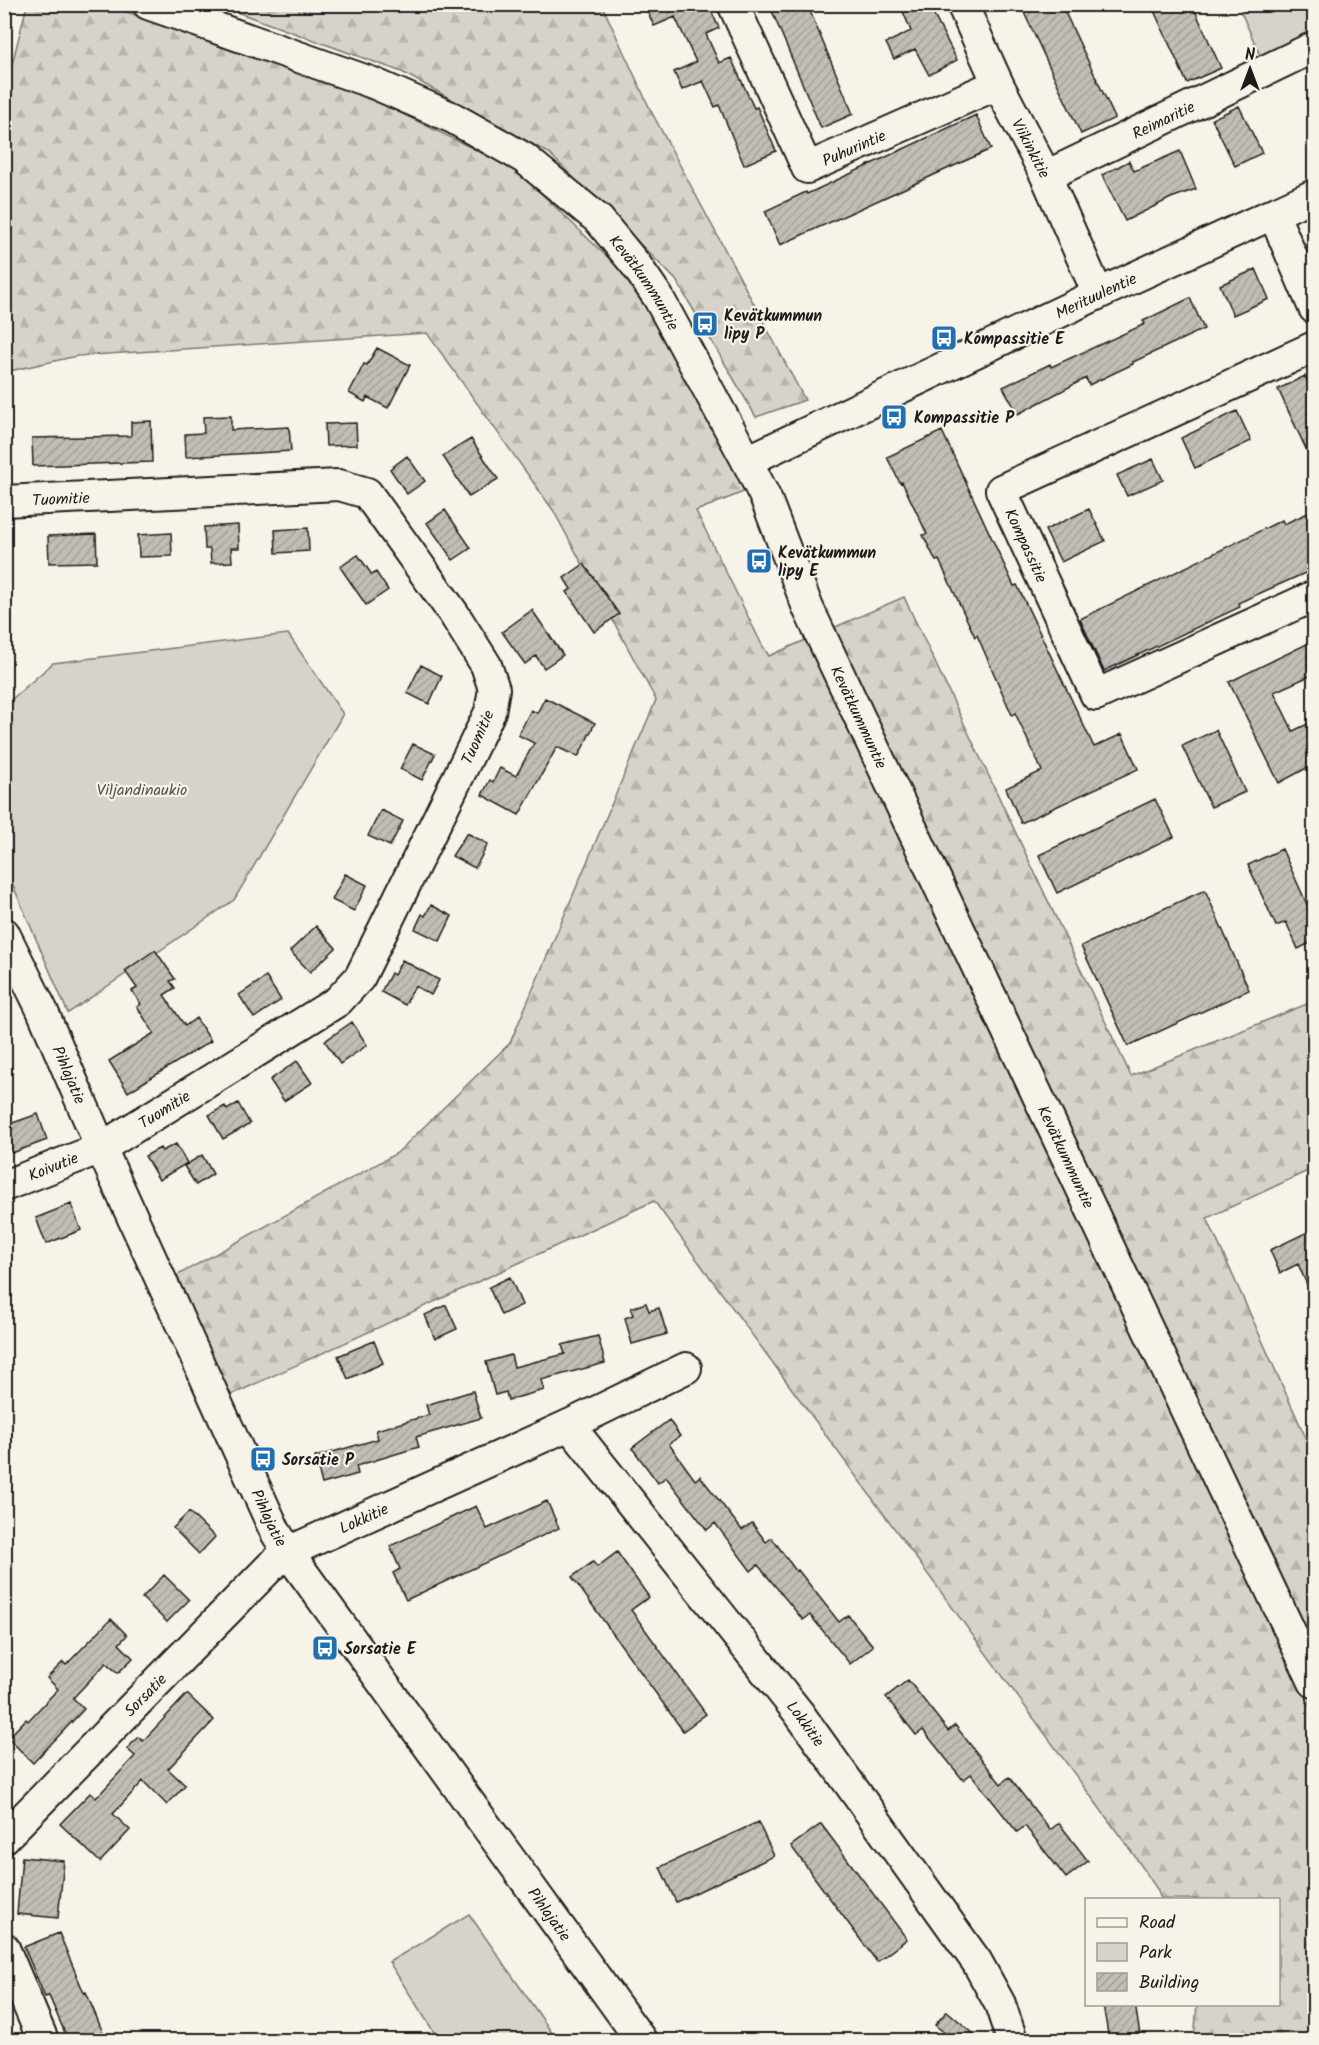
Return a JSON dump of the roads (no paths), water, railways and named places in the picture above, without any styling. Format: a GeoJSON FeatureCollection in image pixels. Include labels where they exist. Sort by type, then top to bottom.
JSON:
{"type":"FeatureCollection","features":[{"type":"Feature","properties":{"kind":"street","name":"Kevätkummuntie"},"geometry":{"type":"LineString","coordinates":[[148,4],[373,83],[453,118],[524,158],[599,220],[636,265],[658,297],[766,499],[808,608],[1314,1682]]}},
{"type":"Feature","properties":{"kind":"street","name":"Puhurintie"},"geometry":{"type":"LineString","coordinates":[[733,4],[807,168],[998,84]]}},
{"type":"Feature","properties":{"kind":"street","name":"Viikinkitie"},"geometry":{"type":"LineString","coordinates":[[962,4],[998,84],[1046,176],[1098,294]]}},
{"type":"Feature","properties":{"kind":"street","name":"Reimaritie"},"geometry":{"type":"LineString","coordinates":[[1046,176],[1314,47]]}},
{"type":"Feature","properties":{"kind":"street","name":"Merituulentie"},"geometry":{"type":"LineString","coordinates":[[747,461],[1098,294],[1314,195]]}},
{"type":"Feature","properties":{"kind":"street"},"geometry":{"type":"LineString","coordinates":[[1274,215],[1314,308]]}},
{"type":"Feature","properties":{"kind":"street","name":"Kompassitie"},"geometry":{"type":"LineString","coordinates":[[1314,347],[1001,490],[1096,695],[1314,596]]}},
{"type":"Feature","properties":{"kind":"street","name":"Tuomitie"},"geometry":{"type":"LineString","coordinates":[[4,501],[339,485],[367,493],[454,614],[486,665],[494,689],[490,711],[360,977],[338,1001],[101,1148]]}},
{"type":"Feature","properties":{"kind":"street","name":"Pihlajatie"},"geometry":{"type":"LineString","coordinates":[[4,933],[42,1010],[101,1148],[275,1531],[641,2040]]}},
{"type":"Feature","properties":{"kind":"street","name":"Koivutie"},"geometry":{"type":"LineString","coordinates":[[4,1186],[101,1148]]}},
{"type":"Feature","properties":{"kind":"street","name":"Lokkitie"},"geometry":{"type":"LineString","coordinates":[[288,1552],[569,1425],[686,1368]]}},
{"type":"Feature","properties":{"kind":"street","name":"Lokkitie"},"geometry":{"type":"LineString","coordinates":[[569,1425],[798,1712],[977,1962],[1000,2004],[1012,2040]]}},
{"type":"Feature","properties":{"kind":"street","name":"Sorsatie"},"geometry":{"type":"LineString","coordinates":[[4,1838],[272,1565],[288,1552]]}},
{"type":"Feature","properties":{"kind":"street"},"geometry":{"type":"LineString","coordinates":[[4,1948],[43,2040]]}},
{"type":"Feature","properties":{"kind":"place","name":"Kevätkummun lipy P"},"geometry":{"type":"Point","coordinates":[705,324]}},
{"type":"Feature","properties":{"kind":"place","name":"Kompassitie E"},"geometry":{"type":"Point","coordinates":[944,338]}},
{"type":"Feature","properties":{"kind":"place","name":"Kompassitie P"},"geometry":{"type":"Point","coordinates":[894,417]}},
{"type":"Feature","properties":{"kind":"place","name":"Kevätkummun lipy E"},"geometry":{"type":"Point","coordinates":[759,561]}},
{"type":"Feature","properties":{"kind":"place","name":"Sorsatie P"},"geometry":{"type":"Point","coordinates":[263,1459]}},
{"type":"Feature","properties":{"kind":"place","name":"Sorsatie E"},"geometry":{"type":"Point","coordinates":[325,1648]}},
{"type":"Feature","properties":{"kind":"park label","name":"Viljandinaukio"},"geometry":{"type":"Point","coordinates":[142,789]}}]}
